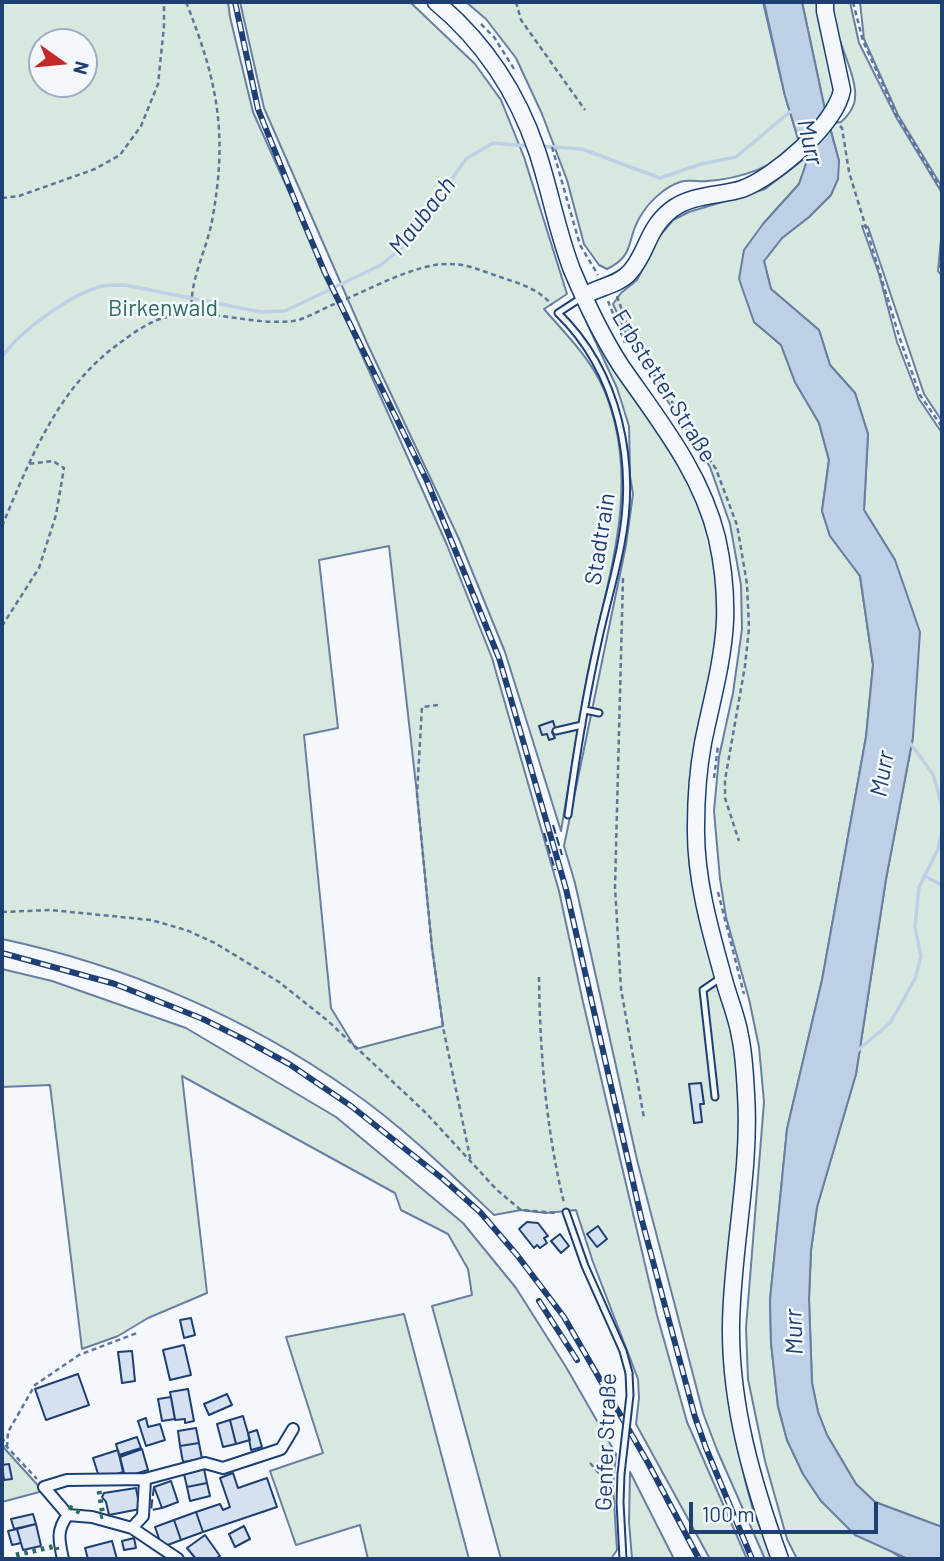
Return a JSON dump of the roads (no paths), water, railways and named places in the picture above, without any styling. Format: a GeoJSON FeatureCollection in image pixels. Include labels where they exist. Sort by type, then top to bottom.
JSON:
{"type":"FeatureCollection","features":[{"type":"Feature","properties":{"kind":"street","name":"Erbstetter Straße"},"geometry":{"type":"LineString","coordinates":[[436,2],[463,26],[510,90],[555,183],[567,257],[583,296],[600,332],[670,433],[696,479],[714,530],[724,582],[725,621],[721,661],[696,793],[696,839],[702,891],[741,1037],[747,1096],[731,1328],[735,1390],[742,1435],[754,1483],[780,1559]]}},
{"type":"Feature","properties":{"kind":"street"},"geometry":{"type":"LineString","coordinates":[[583,296],[622,279],[631,271],[648,237],[660,220],[674,208],[688,201],[742,189],[794,158],[829,117],[841,97],[842,90],[825,2]]}},
{"type":"Feature","properties":{"kind":"street"},"geometry":{"type":"LineString","coordinates":[[178,1559],[132,1528],[92,1517],[68,1515],[44,1487],[67,1480],[145,1479],[205,1463],[223,1468],[281,1449],[293,1429]]}},
{"type":"Feature","properties":{"kind":"street"},"geometry":{"type":"LineString","coordinates":[[132,1528],[143,1516],[145,1479]]}},
{"type":"Feature","properties":{"kind":"street"},"geometry":{"type":"LineString","coordinates":[[63,1559],[58,1534],[61,1523],[68,1515]]}},
{"type":"Feature","properties":{"kind":"lane","name":"Stadtrain"},"geometry":{"type":"LineString","coordinates":[[568,815],[597,643],[621,542],[627,494],[623,436],[614,400],[585,345],[558,313],[583,296]]}},
{"type":"Feature","properties":{"kind":"lane"},"geometry":{"type":"LineString","coordinates":[[585,710],[599,713]]}},
{"type":"Feature","properties":{"kind":"lane"},"geometry":{"type":"LineString","coordinates":[[556,731],[582,725]]}},
{"type":"Feature","properties":{"kind":"lane"},"geometry":{"type":"LineString","coordinates":[[715,1097],[704,990],[723,976]]}},
{"type":"Feature","properties":{"kind":"lane","name":"Genfer Straße"},"geometry":{"type":"LineString","coordinates":[[566,1212],[585,1266],[623,1351],[629,1373],[630,1395],[620,1487],[623,1559]]}},
{"type":"Feature","properties":{"kind":"water","name":"Murr"},"geometry":{"type":"Polygon","coordinates":[[[764,2],[802,2],[839,161],[838,179],[831,195],[782,238],[764,261],[771,289],[819,330],[830,365],[855,393],[868,434],[864,510],[895,560],[920,632],[913,737],[886,879],[856,1074],[817,1207],[811,1250],[809,1299],[812,1383],[818,1412],[827,1435],[856,1484],[875,1502],[942,1527],[942,1559],[908,1559],[855,1535],[821,1501],[803,1474],[787,1440],[778,1406],[771,1343],[770,1300],[787,1129],[822,980],[866,737],[873,665],[860,576],[830,536],[822,511],[829,460],[819,423],[795,382],[781,345],[754,322],[739,279],[744,250],[799,184],[806,164],[785,96],[764,2]]]}},
{"type":"Feature","properties":{"kind":"waterway","name":"Maubach"},"geometry":{"type":"LineString","coordinates":[[540,146],[582,149],[660,178],[701,164],[736,157],[791,111]]}},
{"type":"Feature","properties":{"kind":"waterway","name":"Maubach"},"geometry":{"type":"LineString","coordinates":[[2,357],[21,336],[48,314],[77,296],[103,286],[125,285],[261,312],[285,311],[381,265],[404,246],[466,159],[493,143],[529,146]]}},
{"type":"Feature","properties":{"kind":"waterway"},"geometry":{"type":"LineString","coordinates":[[910,743],[933,774],[942,806]]}},
{"type":"Feature","properties":{"kind":"waterway"},"geometry":{"type":"LineString","coordinates":[[857,1051],[890,1023],[915,979],[921,957],[915,927],[919,887],[938,849],[942,833]]}},
{"type":"Feature","properties":{"kind":"waterway"},"geometry":{"type":"LineString","coordinates":[[924,876],[942,885]]}},
{"type":"Feature","properties":{"kind":"railway"},"geometry":{"type":"LineString","coordinates":[[235,2],[258,109],[301,216],[325,273],[427,481],[499,658],[566,889],[641,1217],[695,1417],[752,1559]]}},
{"type":"Feature","properties":{"kind":"railway"},"geometry":{"type":"LineString","coordinates":[[2,953],[115,984],[203,1019],[245,1040],[289,1064],[351,1106],[443,1179],[480,1212],[564,1317],[648,1463],[699,1559]]}},
{"type":"Feature","properties":{"kind":"railway"},"geometry":{"type":"LineString","coordinates":[[539,1301],[577,1360]]}},
{"type":"Feature","properties":{"kind":"park label","name":"Birkenwald"},"geometry":{"type":"Point","coordinates":[163,308]}}]}
